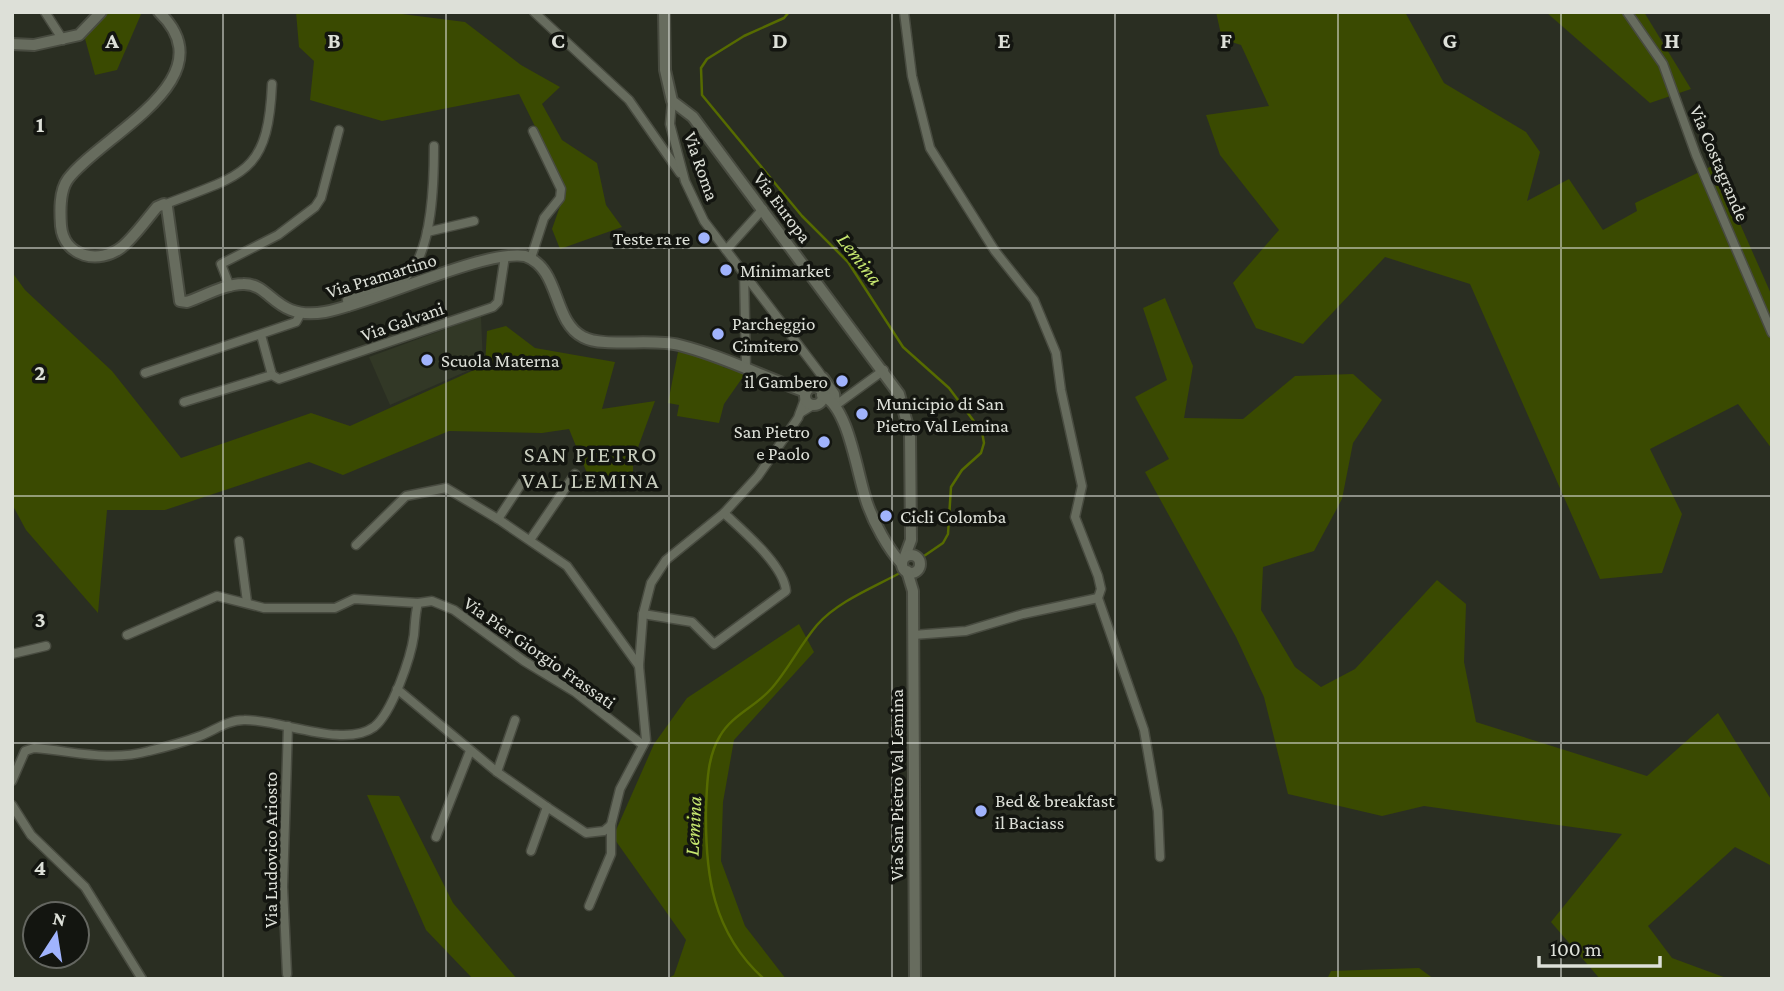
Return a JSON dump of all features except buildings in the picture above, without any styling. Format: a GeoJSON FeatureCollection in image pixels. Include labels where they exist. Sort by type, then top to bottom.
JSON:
{"type":"FeatureCollection","features":[{"type":"Feature","properties":{"kind":"street"},"geometry":{"type":"LineString","coordinates":[[45,12],[63,40]]}},
{"type":"Feature","properties":{"kind":"street"},"geometry":{"type":"LineString","coordinates":[[12,44],[34,45],[63,40],[85,32],[101,12]]}},
{"type":"Feature","properties":{"kind":"street"},"geometry":{"type":"LineString","coordinates":[[159,12],[173,28],[178,44],[178,62],[173,80],[153,104],[68,179],[61,211],[64,239],[72,250],[84,255],[110,254],[128,242],[157,206],[245,172],[261,149],[271,107],[272,84]]}},
{"type":"Feature","properties":{"kind":"street"},"geometry":{"type":"LineString","coordinates":[[534,12],[629,100],[685,181]]}},
{"type":"Feature","properties":{"kind":"street"},"geometry":{"type":"LineString","coordinates":[[664,12],[665,70],[672,100]]}},
{"type":"Feature","properties":{"kind":"street"},"geometry":{"type":"LineString","coordinates":[[904,12],[912,76],[930,148],[984,236],[1020,286],[1034,300],[1056,353],[1061,390],[1082,486],[1075,516],[1098,576],[1101,589],[1098,598],[1144,730],[1158,811],[1160,857]]}},
{"type":"Feature","properties":{"kind":"street","name":"Via Costagrande"},"geometry":{"type":"LineString","coordinates":[[1627,12],[1663,64],[1696,155],[1772,333]]}},
{"type":"Feature","properties":{"kind":"street","name":"Via Roma"},"geometry":{"type":"LineString","coordinates":[[672,100],[670,124],[685,181],[704,221],[744,272],[815,392]]}},
{"type":"Feature","properties":{"kind":"street","name":"Via Europa"},"geometry":{"type":"LineString","coordinates":[[672,100],[694,117],[884,370],[899,394],[908,421],[911,540],[909,563]]}},
{"type":"Feature","properties":{"kind":"street"},"geometry":{"type":"LineString","coordinates":[[230,287],[220,264],[278,235],[315,208],[321,198],[339,130]]}},
{"type":"Feature","properties":{"kind":"street"},"geometry":{"type":"LineString","coordinates":[[533,131],[561,189],[559,198],[544,218],[531,258],[544,270],[570,326],[580,336],[595,341],[671,343],[717,356],[746,369],[815,392],[834,394],[867,504],[894,551],[909,563]]}},
{"type":"Feature","properties":{"kind":"street"},"geometry":{"type":"LineString","coordinates":[[348,307],[347,300],[407,277],[417,260],[427,232],[434,191],[434,146]]}},
{"type":"Feature","properties":{"kind":"street"},"geometry":{"type":"LineString","coordinates":[[145,373],[296,322],[300,313],[286,310],[253,286],[230,287],[187,302],[178,298],[178,276],[166,204]]}},
{"type":"Feature","properties":{"kind":"street"},"geometry":{"type":"LineString","coordinates":[[726,250],[763,209]]}},
{"type":"Feature","properties":{"kind":"street"},"geometry":{"type":"LineString","coordinates":[[427,232],[474,221]]}},
{"type":"Feature","properties":{"kind":"street","name":"Via Pramartino"},"geometry":{"type":"LineString","coordinates":[[300,313],[348,307],[505,256],[531,258]]}},
{"type":"Feature","properties":{"kind":"street","name":"Via Galvani"},"geometry":{"type":"LineString","coordinates":[[272,375],[279,379],[493,307],[498,302],[505,256]]}},
{"type":"Feature","properties":{"kind":"street"},"geometry":{"type":"LineString","coordinates":[[744,272],[746,369]]}},
{"type":"Feature","properties":{"kind":"street"},"geometry":{"type":"LineString","coordinates":[[184,402],[272,375],[261,335]]}},
{"type":"Feature","properties":{"kind":"street"},"geometry":{"type":"LineString","coordinates":[[837,410],[884,370]]}},
{"type":"Feature","properties":{"kind":"street"},"geometry":{"type":"LineString","coordinates":[[815,392],[837,410]]}},
{"type":"Feature","properties":{"kind":"street","name":"Via Pier Giorgio Frassati"},"geometry":{"type":"LineString","coordinates":[[127,635],[217,596],[264,608],[308,610],[335,608],[355,599],[418,603],[432,601],[454,610],[515,655],[575,692],[643,745],[647,733],[639,666],[643,614],[651,583],[666,560],[724,513],[758,476],[815,392]]}},
{"type":"Feature","properties":{"kind":"street"},"geometry":{"type":"LineString","coordinates":[[530,540],[575,474]]}},
{"type":"Feature","properties":{"kind":"street"},"geometry":{"type":"LineString","coordinates":[[498,519],[523,481]]}},
{"type":"Feature","properties":{"kind":"street"},"geometry":{"type":"LineString","coordinates":[[356,545],[406,496],[433,488],[446,488],[498,519],[567,566],[639,666]]}},
{"type":"Feature","properties":{"kind":"street"},"geometry":{"type":"LineString","coordinates":[[643,614],[692,622],[714,644],[786,591],[786,583],[764,552],[724,513]]}},
{"type":"Feature","properties":{"kind":"street"},"geometry":{"type":"LineString","coordinates":[[239,541],[247,602]]}},
{"type":"Feature","properties":{"kind":"street","name":"Via San Pietro Val Lemina"},"geometry":{"type":"LineString","coordinates":[[909,563],[913,591],[915,979]]}},
{"type":"Feature","properties":{"kind":"street"},"geometry":{"type":"LineString","coordinates":[[913,635],[965,631],[1023,614],[1087,603],[1098,598]]}},
{"type":"Feature","properties":{"kind":"street"},"geometry":{"type":"LineString","coordinates":[[12,781],[25,751],[34,748],[120,757],[199,736],[228,722],[250,720],[321,732],[361,733],[381,720],[397,689],[412,643],[418,603]]}},
{"type":"Feature","properties":{"kind":"street"},"geometry":{"type":"LineString","coordinates":[[12,654],[46,646]]}},
{"type":"Feature","properties":{"kind":"street"},"geometry":{"type":"LineString","coordinates":[[397,689],[497,772],[586,833],[599,834],[611,825]]}},
{"type":"Feature","properties":{"kind":"street"},"geometry":{"type":"LineString","coordinates":[[497,772],[515,720]]}},
{"type":"Feature","properties":{"kind":"street","name":"Via Ludovico Ariosto"},"geometry":{"type":"LineString","coordinates":[[287,974],[283,887],[288,726]]}},
{"type":"Feature","properties":{"kind":"street"},"geometry":{"type":"LineString","coordinates":[[589,906],[611,854],[611,825],[620,789],[643,745]]}},
{"type":"Feature","properties":{"kind":"street"},"geometry":{"type":"LineString","coordinates":[[436,837],[470,751]]}},
{"type":"Feature","properties":{"kind":"street"},"geometry":{"type":"LineString","coordinates":[[12,805],[31,835],[85,887],[142,979]]}},
{"type":"Feature","properties":{"kind":"street"},"geometry":{"type":"LineString","coordinates":[[531,851],[547,807]]}},
{"type":"Feature","properties":{"kind":"shaded area","name":"Scuola Materna"},"geometry":{"type":"Polygon","coordinates":[[[481,316],[483,364],[390,405],[369,357],[481,316]]]}},
{"type":"Feature","properties":{"kind":"green space"},"geometry":{"type":"Polygon","coordinates":[[[106,12],[142,12],[117,70],[95,75],[84,35],[106,12]]]}},
{"type":"Feature","properties":{"kind":"green space"},"geometry":{"type":"Polygon","coordinates":[[[296,12],[386,12],[465,22],[521,65],[560,87],[542,104],[562,140],[597,163],[606,205],[622,227],[560,249],[552,229],[566,189],[519,94],[382,121],[310,100],[314,61],[299,47],[296,12]]]}},
{"type":"Feature","properties":{"kind":"green space"},"geometry":{"type":"Polygon","coordinates":[[[1216,12],[1405,12],[1444,83],[1526,132],[1540,152],[1527,201],[1569,179],[1603,230],[1637,211],[1635,203],[1714,165],[1772,296],[1772,449],[1738,404],[1650,449],[1682,514],[1662,573],[1600,579],[1470,284],[1385,257],[1303,344],[1256,328],[1233,283],[1279,230],[1220,155],[1206,115],[1269,106],[1241,45],[1222,39],[1216,12]]]}},
{"type":"Feature","properties":{"kind":"green space"},"geometry":{"type":"Polygon","coordinates":[[[1546,12],[1644,12],[1691,89],[1650,103],[1546,12]]]}},
{"type":"Feature","properties":{"kind":"green space"},"geometry":{"type":"Polygon","coordinates":[[[12,272],[25,290],[112,371],[181,458],[311,413],[350,426],[485,365],[487,331],[506,326],[535,348],[615,362],[602,409],[655,401],[633,461],[633,486],[589,478],[569,429],[542,433],[449,431],[343,475],[309,462],[165,510],[107,510],[98,613],[26,530],[12,504],[12,272]]]}},
{"type":"Feature","properties":{"kind":"green space"},"geometry":{"type":"Polygon","coordinates":[[[1165,298],[1193,366],[1184,418],[1243,419],[1295,376],[1353,374],[1382,400],[1353,443],[1342,499],[1314,551],[1263,567],[1261,610],[1295,667],[1321,687],[1355,669],[1437,580],[1466,604],[1464,662],[1476,722],[1647,776],[1718,713],[1772,801],[1772,866],[1735,847],[1648,926],[1672,958],[1729,979],[1600,979],[1551,922],[1622,834],[1424,806],[1382,816],[1288,794],[1264,697],[1236,637],[1145,472],[1169,459],[1135,397],[1167,380],[1143,308],[1165,298]]]}},
{"type":"Feature","properties":{"kind":"green space"},"geometry":{"type":"Polygon","coordinates":[[[678,352],[723,362],[723,367],[745,374],[724,404],[719,423],[677,416],[679,405],[668,403],[678,352]]]}},
{"type":"Feature","properties":{"kind":"green space"},"geometry":{"type":"Polygon","coordinates":[[[799,624],[814,652],[734,740],[723,802],[721,861],[745,926],[786,979],[667,979],[674,975],[686,940],[613,837],[654,744],[687,698],[799,624]]]}},
{"type":"Feature","properties":{"kind":"green space"},"geometry":{"type":"Polygon","coordinates":[[[367,795],[399,796],[453,903],[517,979],[473,979],[426,930],[367,795]]]}},
{"type":"Feature","properties":{"kind":"green space"},"geometry":{"type":"Polygon","coordinates":[[[1419,968],[1434,979],[1327,979],[1331,971],[1419,968]]]}},
{"type":"Feature","properties":{"kind":"waterway","name":"Lemina"},"geometry":{"type":"LineString","coordinates":[[789,12],[784,18],[744,36],[707,59],[701,68],[702,95],[802,216],[848,262],[903,347],[949,388],[982,432],[984,443],[981,453],[962,470],[951,487],[948,534],[943,543],[924,556]]}},
{"type":"Feature","properties":{"kind":"waterway","name":"Lemina"},"geometry":{"type":"LineString","coordinates":[[764,979],[733,942],[715,901],[706,833],[707,781],[712,753],[725,729],[771,689],[825,617],[855,596],[898,574]]}},
{"type":"Feature","properties":{"kind":"place","name":"Teste ra re"},"geometry":{"type":"Point","coordinates":[704,238]}},
{"type":"Feature","properties":{"kind":"place","name":"Minimarket"},"geometry":{"type":"Point","coordinates":[726,270]}},
{"type":"Feature","properties":{"kind":"place","name":"Parcheggio Cimitero"},"geometry":{"type":"Point","coordinates":[718,334]}},
{"type":"Feature","properties":{"kind":"place","name":"Scuola Materna"},"geometry":{"type":"Point","coordinates":[427,360]}},
{"type":"Feature","properties":{"kind":"place","name":"il Gambero"},"geometry":{"type":"Point","coordinates":[842,381]}},
{"type":"Feature","properties":{"kind":"place","name":"Municipio di San Pietro Val Lemina"},"geometry":{"type":"Point","coordinates":[862,414]}},
{"type":"Feature","properties":{"kind":"place","name":"San Pietro e Paolo"},"geometry":{"type":"Point","coordinates":[824,442]}},
{"type":"Feature","properties":{"kind":"place","name":"Cicli Colomba"},"geometry":{"type":"Point","coordinates":[886,516]}},
{"type":"Feature","properties":{"kind":"place","name":"Bed & breakfast il Baciass"},"geometry":{"type":"Point","coordinates":[981,811]}},
{"type":"Feature","properties":{"kind":"district","name":"SAN PIETRO VAL LEMINA"},"geometry":{"type":"Point","coordinates":[591,467]}}]}
